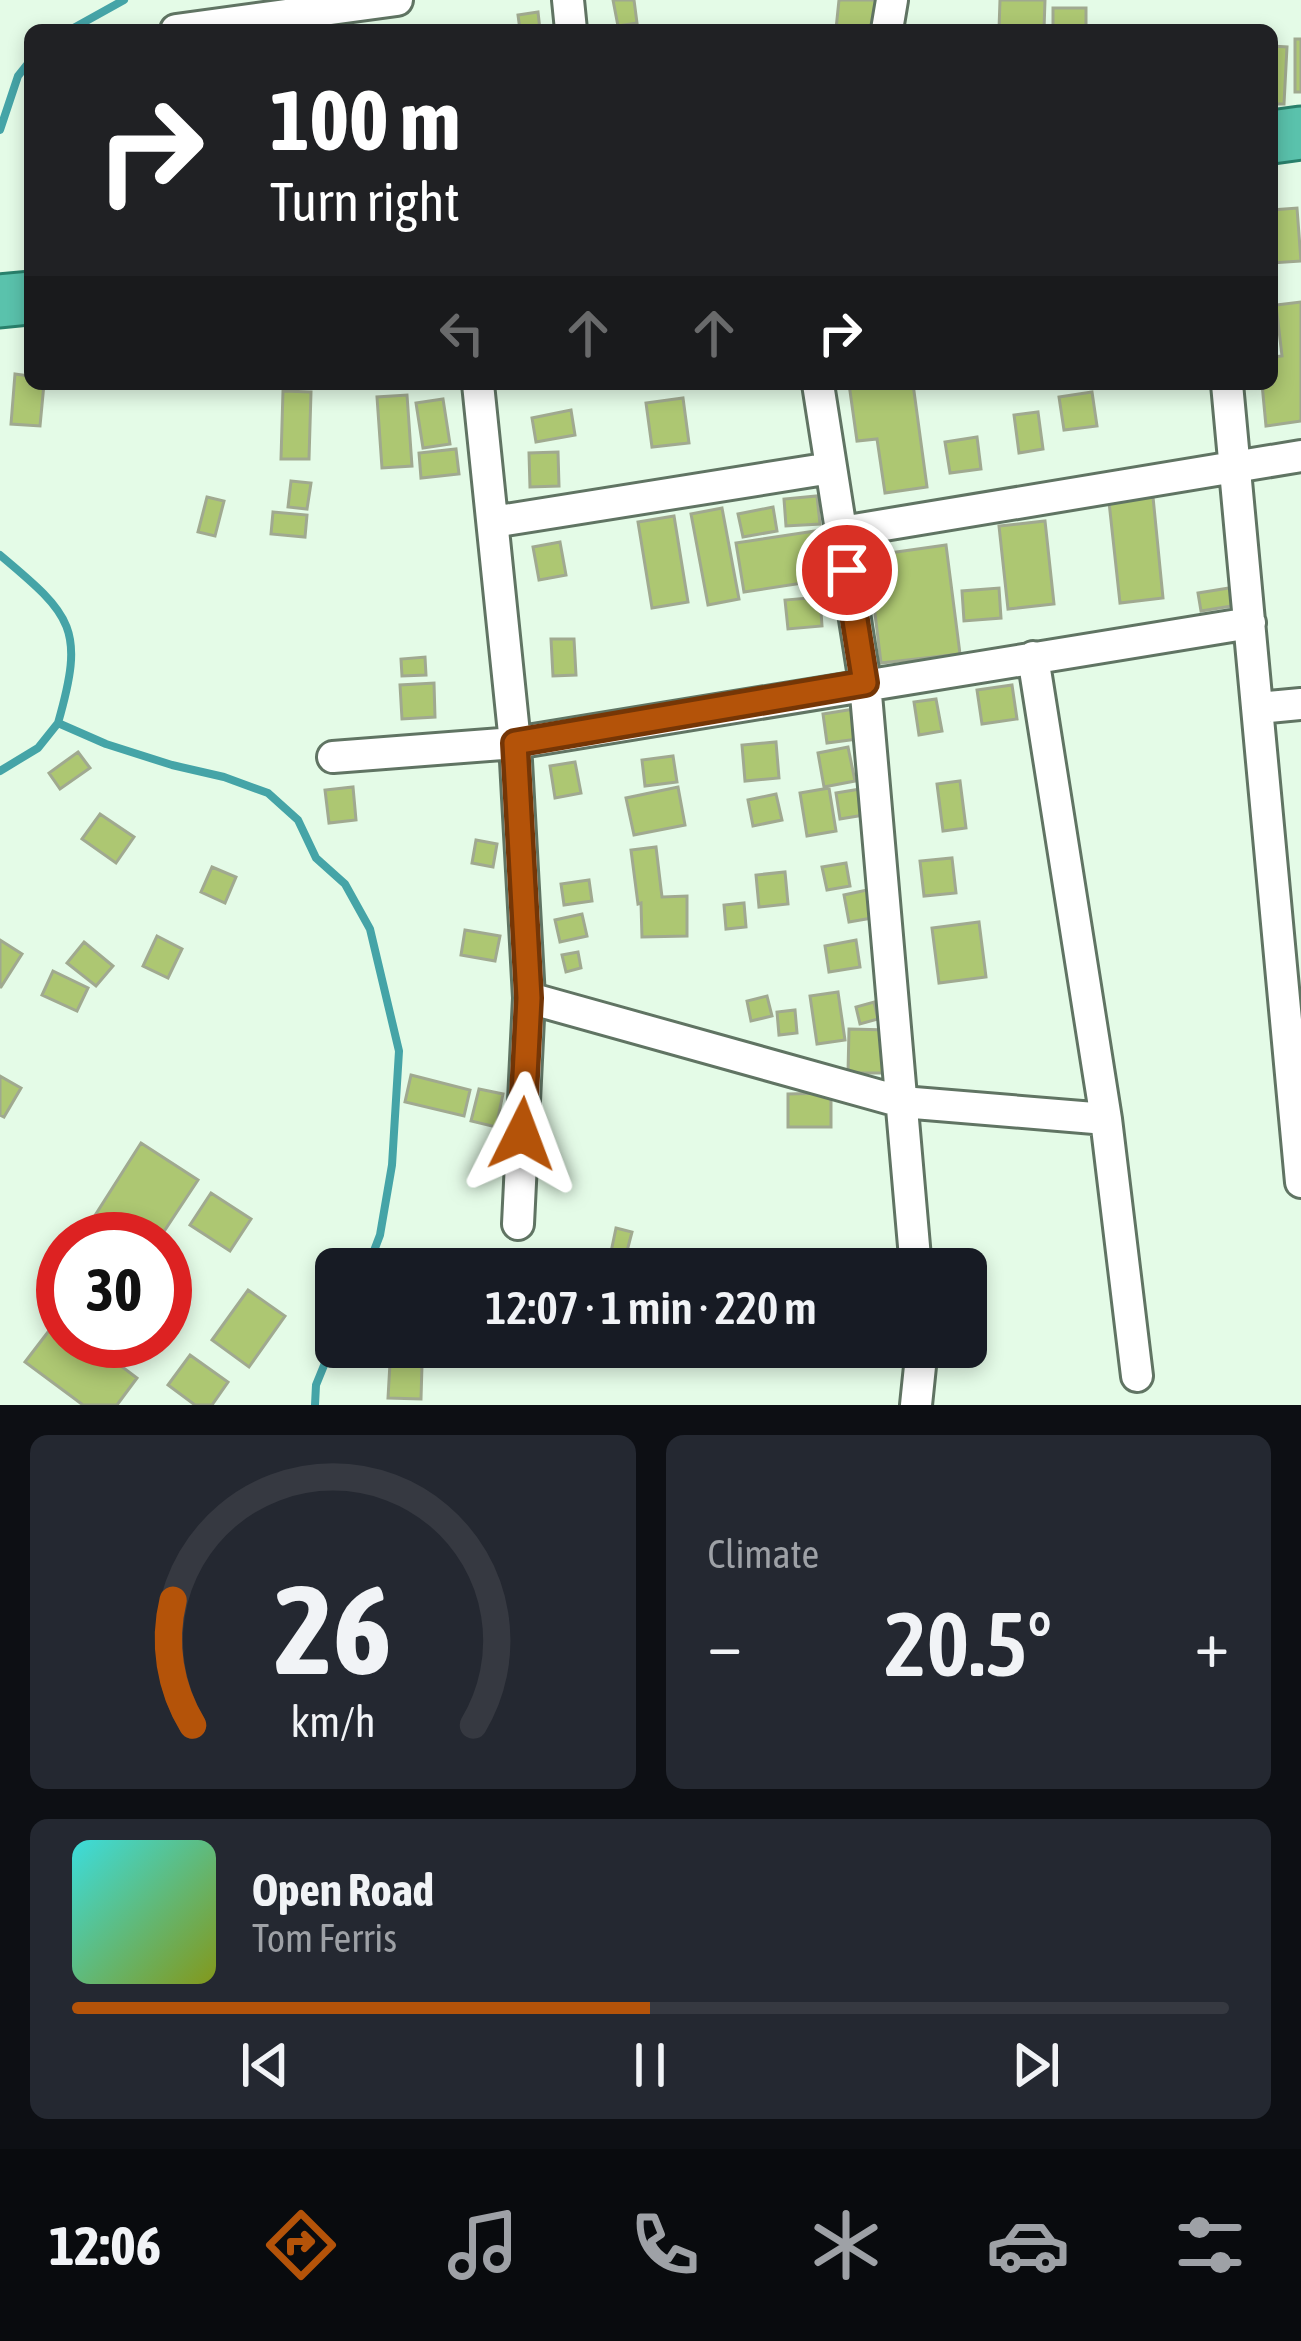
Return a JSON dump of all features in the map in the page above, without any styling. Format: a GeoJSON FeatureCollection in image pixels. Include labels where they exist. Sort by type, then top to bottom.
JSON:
{"type":"FeatureCollection","features":[{"type":"Feature","properties":{"kind":"street"},"geometry":{"type":"LineString","coordinates":[[220,24],[397,0]]}},
{"type":"Feature","properties":{"kind":"street"},"geometry":{"type":"LineString","coordinates":[[479,390],[515,743],[529,998],[518,1224]]}},
{"type":"Feature","properties":{"kind":"street"},"geometry":{"type":"LineString","coordinates":[[819,390],[865,683],[914,1248]]}},
{"type":"Feature","properties":{"kind":"street"},"geometry":{"type":"LineString","coordinates":[[1228,390],[1301,1182]]}},
{"type":"Feature","properties":{"kind":"street"},"geometry":{"type":"LineString","coordinates":[[842,532],[1301,456]]}},
{"type":"Feature","properties":{"kind":"street"},"geometry":{"type":"LineString","coordinates":[[493,522],[831,468]]}},
{"type":"Feature","properties":{"kind":"street"},"geometry":{"type":"LineString","coordinates":[[333,758],[515,743],[1250,623]]}},
{"type":"Feature","properties":{"kind":"street"},"geometry":{"type":"LineString","coordinates":[[1034,657],[1106,1119],[1136,1376]]}},
{"type":"Feature","properties":{"kind":"street"},"geometry":{"type":"LineString","coordinates":[[1258,708],[1301,704]]}},
{"type":"Feature","properties":{"kind":"street"},"geometry":{"type":"LineString","coordinates":[[529,998],[902,1102],[1106,1119]]}},
{"type":"Feature","properties":{"kind":"street"},"geometry":{"type":"LineString","coordinates":[[916,1405],[920,1368]]}},
{"type":"Feature","properties":{"kind":"building"},"geometry":{"type":"Polygon","coordinates":[[[613,0],[634,0],[637,23],[618,24],[613,0]]]}},
{"type":"Feature","properties":{"kind":"building"},"geometry":{"type":"Polygon","coordinates":[[[839,0],[886,0],[883,24],[837,24],[839,0]]]}},
{"type":"Feature","properties":{"kind":"building"},"geometry":{"type":"Polygon","coordinates":[[[1000,0],[1045,0],[1044,24],[999,24],[1000,0]]]}},
{"type":"Feature","properties":{"kind":"building"},"geometry":{"type":"Polygon","coordinates":[[[1053,8],[1086,8],[1086,24],[1053,24],[1053,8]]]}},
{"type":"Feature","properties":{"kind":"building"},"geometry":{"type":"Polygon","coordinates":[[[538,12],[539,24],[519,24],[518,15],[538,12]]]}},
{"type":"Feature","properties":{"kind":"building"},"geometry":{"type":"Polygon","coordinates":[[[1295,39],[1301,39],[1301,92],[1295,92],[1295,39]]]}},
{"type":"Feature","properties":{"kind":"building"},"geometry":{"type":"Polygon","coordinates":[[[1278,46],[1287,47],[1284,104],[1278,104],[1278,46]]]}},
{"type":"Feature","properties":{"kind":"building"},"geometry":{"type":"Polygon","coordinates":[[[1297,208],[1301,261],[1278,263],[1278,210],[1297,208]]]}},
{"type":"Feature","properties":{"kind":"building"},"geometry":{"type":"Polygon","coordinates":[[[1301,302],[1301,421],[1266,426],[1263,390],[1278,390],[1278,356],[1282,356],[1278,305],[1301,302]]]}},
{"type":"Feature","properties":{"kind":"building"},"geometry":{"type":"Polygon","coordinates":[[[15,374],[24,375],[24,390],[43,390],[40,426],[11,424],[15,374]]]}},
{"type":"Feature","properties":{"kind":"building"},"geometry":{"type":"Polygon","coordinates":[[[850,390],[914,390],[927,487],[885,493],[877,439],[857,441],[850,390]]]}},
{"type":"Feature","properties":{"kind":"building"},"geometry":{"type":"Polygon","coordinates":[[[283,391],[311,392],[309,459],[281,459],[283,391]]]}},
{"type":"Feature","properties":{"kind":"building"},"geometry":{"type":"Polygon","coordinates":[[[1092,392],[1097,426],[1064,430],[1059,397],[1092,392]]]}},
{"type":"Feature","properties":{"kind":"building"},"geometry":{"type":"Polygon","coordinates":[[[407,395],[412,466],[382,468],[377,397],[407,395]]]}},
{"type":"Feature","properties":{"kind":"building"},"geometry":{"type":"Polygon","coordinates":[[[683,398],[689,443],[652,447],[646,403],[683,398]]]}},
{"type":"Feature","properties":{"kind":"building"},"geometry":{"type":"Polygon","coordinates":[[[443,399],[450,444],[423,448],[416,403],[443,399]]]}},
{"type":"Feature","properties":{"kind":"building"},"geometry":{"type":"Polygon","coordinates":[[[571,410],[575,435],[536,442],[532,418],[571,410]]]}},
{"type":"Feature","properties":{"kind":"building"},"geometry":{"type":"Polygon","coordinates":[[[1038,412],[1043,449],[1019,453],[1014,415],[1038,412]]]}},
{"type":"Feature","properties":{"kind":"building"},"geometry":{"type":"Polygon","coordinates":[[[977,437],[981,469],[950,473],[945,442],[977,437]]]}},
{"type":"Feature","properties":{"kind":"building"},"geometry":{"type":"Polygon","coordinates":[[[456,449],[459,474],[421,478],[419,453],[456,449]]]}},
{"type":"Feature","properties":{"kind":"building"},"geometry":{"type":"Polygon","coordinates":[[[558,452],[559,486],[530,487],[529,453],[558,452]]]}},
{"type":"Feature","properties":{"kind":"building"},"geometry":{"type":"Polygon","coordinates":[[[291,481],[311,483],[307,509],[288,507],[291,481]]]}},
{"type":"Feature","properties":{"kind":"building"},"geometry":{"type":"Polygon","coordinates":[[[817,496],[820,524],[786,526],[784,499],[817,496]]]}},
{"type":"Feature","properties":{"kind":"building"},"geometry":{"type":"Polygon","coordinates":[[[207,497],[224,501],[215,536],[198,532],[207,497]]]}},
{"type":"Feature","properties":{"kind":"building"},"geometry":{"type":"Polygon","coordinates":[[[1153,497],[1163,598],[1120,603],[1109,502],[1153,497]]]}},
{"type":"Feature","properties":{"kind":"building"},"geometry":{"type":"Polygon","coordinates":[[[773,507],[777,531],[743,537],[738,514],[773,507]]]}},
{"type":"Feature","properties":{"kind":"building"},"geometry":{"type":"Polygon","coordinates":[[[722,508],[739,599],[708,605],[691,514],[722,508]]]}},
{"type":"Feature","properties":{"kind":"building"},"geometry":{"type":"Polygon","coordinates":[[[273,512],[307,515],[305,537],[271,534],[273,512]]]}},
{"type":"Feature","properties":{"kind":"building"},"geometry":{"type":"Polygon","coordinates":[[[674,516],[688,602],[652,608],[638,522],[674,516]]]}},
{"type":"Feature","properties":{"kind":"building"},"geometry":{"type":"Polygon","coordinates":[[[1045,521],[1054,604],[1008,609],[999,526],[1045,521]]]}},
{"type":"Feature","properties":{"kind":"building"},"geometry":{"type":"Polygon","coordinates":[[[815,531],[822,580],[744,592],[736,543],[815,531]]]}},
{"type":"Feature","properties":{"kind":"building"},"geometry":{"type":"Polygon","coordinates":[[[560,542],[566,575],[539,580],[533,547],[560,542]]]}},
{"type":"Feature","properties":{"kind":"building"},"geometry":{"type":"Polygon","coordinates":[[[946,545],[960,654],[881,663],[868,556],[946,545]]]}},
{"type":"Feature","properties":{"kind":"building"},"geometry":{"type":"Polygon","coordinates":[[[1235,587],[1238,605],[1201,611],[1198,593],[1235,587]]]}},
{"type":"Feature","properties":{"kind":"building"},"geometry":{"type":"Polygon","coordinates":[[[999,588],[1001,618],[964,621],[962,591],[999,588]]]}},
{"type":"Feature","properties":{"kind":"building"},"geometry":{"type":"Polygon","coordinates":[[[820,597],[822,626],[788,629],[785,600],[820,597]]]}},
{"type":"Feature","properties":{"kind":"building"},"geometry":{"type":"Polygon","coordinates":[[[551,639],[574,639],[576,675],[553,676],[551,639]]]}},
{"type":"Feature","properties":{"kind":"building"},"geometry":{"type":"Polygon","coordinates":[[[425,657],[426,675],[402,676],[401,659],[425,657]]]}},
{"type":"Feature","properties":{"kind":"building"},"geometry":{"type":"Polygon","coordinates":[[[434,683],[435,717],[402,719],[400,685],[434,683]]]}},
{"type":"Feature","properties":{"kind":"building"},"geometry":{"type":"Polygon","coordinates":[[[1012,685],[1017,719],[982,724],[977,690],[1012,685]]]}},
{"type":"Feature","properties":{"kind":"building"},"geometry":{"type":"Polygon","coordinates":[[[936,699],[942,731],[919,735],[914,702],[936,699]]]}},
{"type":"Feature","properties":{"kind":"building"},"geometry":{"type":"Polygon","coordinates":[[[854,709],[858,739],[827,743],[823,714],[854,709]]]}},
{"type":"Feature","properties":{"kind":"building"},"geometry":{"type":"Polygon","coordinates":[[[776,742],[779,778],[745,781],[742,745],[776,742]]]}},
{"type":"Feature","properties":{"kind":"building"},"geometry":{"type":"Polygon","coordinates":[[[848,747],[855,781],[824,787],[818,753],[848,747]]]}},
{"type":"Feature","properties":{"kind":"building"},"geometry":{"type":"Polygon","coordinates":[[[78,752],[90,768],[60,789],[49,773],[78,752]]]}},
{"type":"Feature","properties":{"kind":"building"},"geometry":{"type":"Polygon","coordinates":[[[673,756],[677,782],[645,786],[642,760],[673,756]]]}},
{"type":"Feature","properties":{"kind":"building"},"geometry":{"type":"Polygon","coordinates":[[[575,762],[581,793],[555,798],[550,766],[575,762]]]}},
{"type":"Feature","properties":{"kind":"building"},"geometry":{"type":"Polygon","coordinates":[[[960,781],[966,828],[943,831],[937,784],[960,781]]]}},
{"type":"Feature","properties":{"kind":"building"},"geometry":{"type":"Polygon","coordinates":[[[353,787],[356,820],[329,823],[325,790],[353,787]]]}},
{"type":"Feature","properties":{"kind":"building"},"geometry":{"type":"Polygon","coordinates":[[[678,787],[685,825],[634,835],[626,798],[678,787]]]}},
{"type":"Feature","properties":{"kind":"building"},"geometry":{"type":"Polygon","coordinates":[[[829,788],[836,831],[807,836],[800,793],[829,788]]]}},
{"type":"Feature","properties":{"kind":"building"},"geometry":{"type":"Polygon","coordinates":[[[860,789],[864,815],[840,819],[836,793],[860,789]]]}},
{"type":"Feature","properties":{"kind":"building"},"geometry":{"type":"Polygon","coordinates":[[[776,794],[782,820],[753,826],[748,800],[776,794]]]}},
{"type":"Feature","properties":{"kind":"building"},"geometry":{"type":"Polygon","coordinates":[[[100,814],[134,837],[116,863],[82,839],[100,814]]]}},
{"type":"Feature","properties":{"kind":"building"},"geometry":{"type":"Polygon","coordinates":[[[476,840],[497,844],[493,867],[472,863],[476,840]]]}},
{"type":"Feature","properties":{"kind":"building"},"geometry":{"type":"Polygon","coordinates":[[[656,847],[662,897],[687,896],[687,936],[642,937],[631,850],[656,847]]]}},
{"type":"Feature","properties":{"kind":"building"},"geometry":{"type":"Polygon","coordinates":[[[952,858],[956,893],[924,896],[920,861],[952,858]]]}},
{"type":"Feature","properties":{"kind":"building"},"geometry":{"type":"Polygon","coordinates":[[[846,863],[850,886],[827,890],[822,867],[846,863]]]}},
{"type":"Feature","properties":{"kind":"building"},"geometry":{"type":"Polygon","coordinates":[[[212,867],[236,877],[225,903],[201,892],[212,867]]]}},
{"type":"Feature","properties":{"kind":"building"},"geometry":{"type":"Polygon","coordinates":[[[785,872],[788,904],[759,907],[756,875],[785,872]]]}},
{"type":"Feature","properties":{"kind":"building"},"geometry":{"type":"Polygon","coordinates":[[[589,880],[592,901],[564,905],[561,884],[589,880]]]}},
{"type":"Feature","properties":{"kind":"building"},"geometry":{"type":"Polygon","coordinates":[[[867,890],[872,918],[849,922],[844,895],[867,890]]]}},
{"type":"Feature","properties":{"kind":"building"},"geometry":{"type":"Polygon","coordinates":[[[744,903],[746,927],[726,929],[724,905],[744,903]]]}},
{"type":"Feature","properties":{"kind":"building"},"geometry":{"type":"Polygon","coordinates":[[[582,914],[587,936],[560,942],[555,920],[582,914]]]}},
{"type":"Feature","properties":{"kind":"building"},"geometry":{"type":"Polygon","coordinates":[[[979,922],[986,977],[939,983],[932,928],[979,922]]]}},
{"type":"Feature","properties":{"kind":"building"},"geometry":{"type":"Polygon","coordinates":[[[465,930],[500,936],[495,961],[461,955],[465,930]]]}},
{"type":"Feature","properties":{"kind":"building"},"geometry":{"type":"Polygon","coordinates":[[[157,936],[182,949],[168,978],[143,966],[157,936]]]}},
{"type":"Feature","properties":{"kind":"building"},"geometry":{"type":"Polygon","coordinates":[[[0,940],[22,954],[1,987],[0,987],[0,940]]]}},
{"type":"Feature","properties":{"kind":"building"},"geometry":{"type":"Polygon","coordinates":[[[856,940],[860,967],[829,972],[825,946],[856,940]]]}},
{"type":"Feature","properties":{"kind":"building"},"geometry":{"type":"Polygon","coordinates":[[[84,942],[113,966],[96,986],[67,963],[84,942]]]}},
{"type":"Feature","properties":{"kind":"building"},"geometry":{"type":"Polygon","coordinates":[[[578,952],[581,968],[566,972],[562,955],[578,952]]]}},
{"type":"Feature","properties":{"kind":"building"},"geometry":{"type":"Polygon","coordinates":[[[53,971],[88,988],[77,1011],[42,995],[53,971]]]}},
{"type":"Feature","properties":{"kind":"building"},"geometry":{"type":"Polygon","coordinates":[[[838,992],[845,1040],[817,1044],[810,996],[838,992]]]}},
{"type":"Feature","properties":{"kind":"building"},"geometry":{"type":"Polygon","coordinates":[[[767,996],[772,1016],[751,1021],[747,1001],[767,996]]]}},
{"type":"Feature","properties":{"kind":"building"},"geometry":{"type":"Polygon","coordinates":[[[874,1002],[878,1019],[860,1024],[856,1007],[874,1002]]]}},
{"type":"Feature","properties":{"kind":"building"},"geometry":{"type":"Polygon","coordinates":[[[795,1010],[797,1033],[779,1035],[777,1012],[795,1010]]]}},
{"type":"Feature","properties":{"kind":"building"},"geometry":{"type":"Polygon","coordinates":[[[849,1029],[889,1030],[888,1073],[848,1073],[849,1029]]]}},
{"type":"Feature","properties":{"kind":"building"},"geometry":{"type":"Polygon","coordinates":[[[411,1075],[470,1090],[464,1116],[405,1102],[411,1075]]]}},
{"type":"Feature","properties":{"kind":"building"},"geometry":{"type":"Polygon","coordinates":[[[0,1076],[21,1088],[4,1117],[0,1115],[0,1076]]]}},
{"type":"Feature","properties":{"kind":"building"},"geometry":{"type":"Polygon","coordinates":[[[479,1089],[503,1094],[496,1127],[471,1121],[479,1089]]]}},
{"type":"Feature","properties":{"kind":"building"},"geometry":{"type":"Polygon","coordinates":[[[831,1093],[831,1127],[788,1127],[788,1094],[831,1093]]]}},
{"type":"Feature","properties":{"kind":"building"},"geometry":{"type":"Polygon","coordinates":[[[141,1143],[198,1180],[177,1212],[97,1212],[141,1143]]]}},
{"type":"Feature","properties":{"kind":"building"},"geometry":{"type":"Polygon","coordinates":[[[211,1193],[251,1219],[230,1251],[192,1222],[211,1193]]]}},
{"type":"Feature","properties":{"kind":"building"},"geometry":{"type":"Polygon","coordinates":[[[616,1228],[632,1232],[628,1248],[612,1248],[616,1228]]]}},
{"type":"Feature","properties":{"kind":"building"},"geometry":{"type":"Polygon","coordinates":[[[248,1290],[285,1316],[249,1367],[212,1340],[248,1290]]]}},
{"type":"Feature","properties":{"kind":"building"},"geometry":{"type":"Polygon","coordinates":[[[36,1348],[36,1368],[124,1368],[137,1378],[117,1405],[83,1405],[25,1362],[36,1348]]]}},
{"type":"Feature","properties":{"kind":"building"},"geometry":{"type":"Polygon","coordinates":[[[192,1356],[228,1382],[212,1405],[195,1405],[168,1385],[180,1368],[192,1368],[192,1356]]]}},
{"type":"Feature","properties":{"kind":"building"},"geometry":{"type":"Polygon","coordinates":[[[390,1368],[422,1368],[421,1399],[388,1398],[390,1368]]]}},
{"type":"Feature","properties":{"kind":"waterway"},"geometry":{"type":"LineString","coordinates":[[81,24],[124,0]]}},
{"type":"Feature","properties":{"kind":"waterway"},"geometry":{"type":"LineString","coordinates":[[0,130],[24,68]]}},
{"type":"Feature","properties":{"kind":"waterway"},"geometry":{"type":"LineString","coordinates":[[0,555],[44,594],[66,627],[71,666],[58,723],[106,744],[268,793],[298,820],[316,858],[345,884],[370,929],[399,1051],[392,1165],[375,1248]]}},
{"type":"Feature","properties":{"kind":"waterway"},"geometry":{"type":"LineString","coordinates":[[0,771],[38,748],[58,723]]}},
{"type":"Feature","properties":{"kind":"waterway"},"geometry":{"type":"LineString","coordinates":[[315,1405],[323,1368]]}},
{"type":"Feature","properties":{"kind":"route"},"geometry":{"type":"LineString","coordinates":[[522,1134],[529,998],[515,743],[865,683],[847,570]]}}]}
